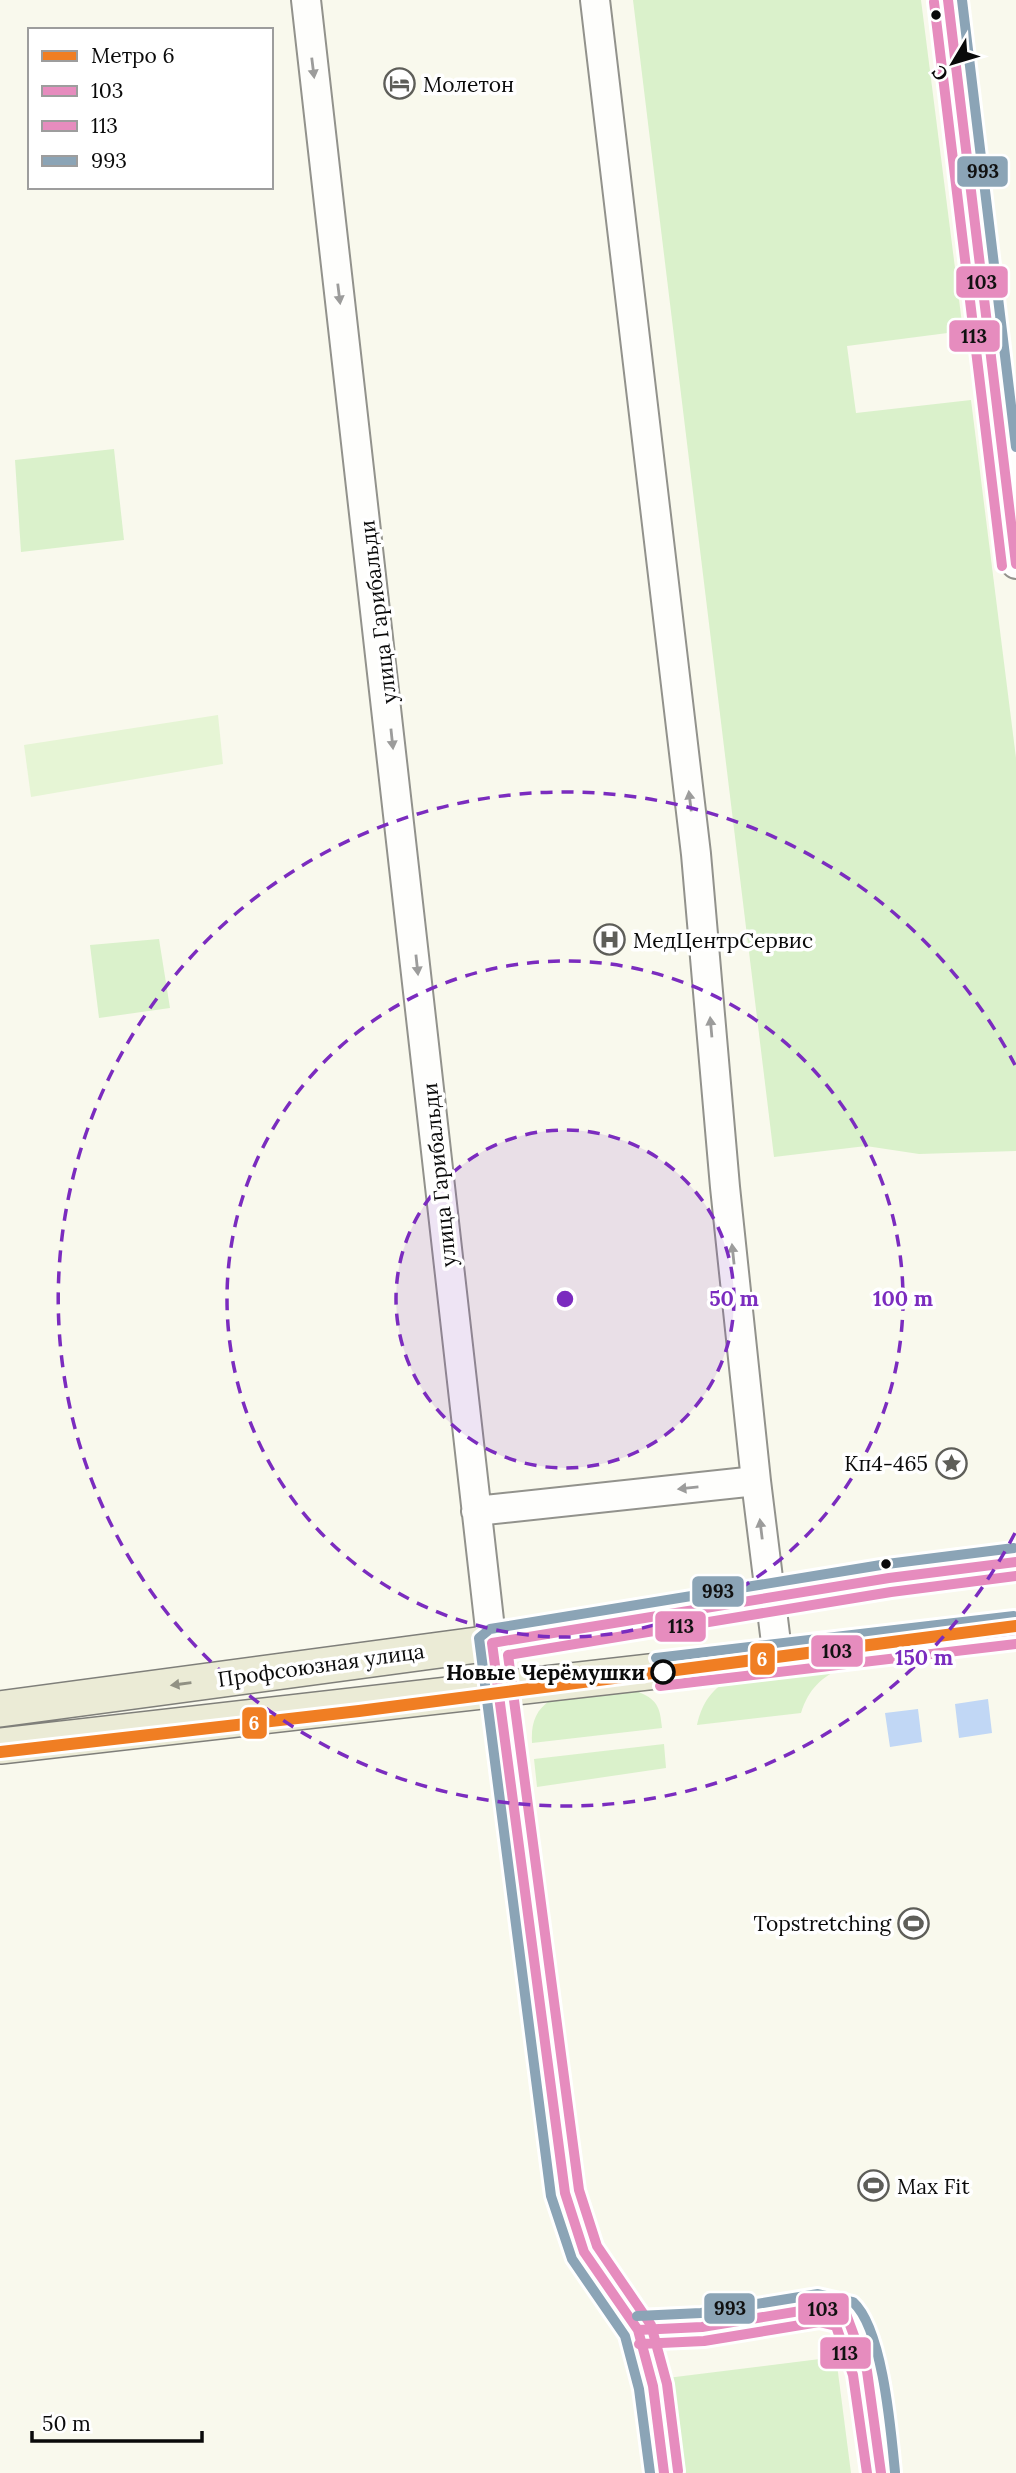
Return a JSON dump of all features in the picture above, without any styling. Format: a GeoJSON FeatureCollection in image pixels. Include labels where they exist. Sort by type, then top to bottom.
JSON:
{"type":"FeatureCollection","features":[{"type":"Feature","properties":{"kind":"main road","name":"Профсоюзная улица"},"geometry":{"type":"LineString","coordinates":[[0,1709],[492,1643],[771,1596],[1016,1562]]}},
{"type":"Feature","properties":{"kind":"main road","name":"Профсоюзная улица"},"geometry":{"type":"LineString","coordinates":[[0,1746],[1016,1630]]}},
{"type":"Feature","properties":{"kind":"street","name":"улица Гарибальди"},"geometry":{"type":"LineString","coordinates":[[306,0],[373,560],[476,1511],[565,2193],[584,2252],[638,2330],[653,2386],[664,2473]]}},
{"type":"Feature","properties":{"kind":"street"},"geometry":{"type":"LineString","coordinates":[[595,0],[696,854],[725,1187],[755,1481],[778,1659]]}},
{"type":"Feature","properties":{"kind":"street"},"geometry":{"type":"LineString","coordinates":[[948,0],[1016,564]]}},
{"type":"Feature","properties":{"kind":"street"},"geometry":{"type":"LineString","coordinates":[[476,1511],[755,1481]]}},
{"type":"Feature","properties":{"kind":"street"},"geometry":{"type":"LineString","coordinates":[[638,2330],[702,2328],[819,2308],[846,2314],[859,2337],[873,2402],[881,2473]]}},
{"type":"Feature","properties":{"kind":"green space"},"geometry":{"type":"Polygon","coordinates":[[[633,0],[921,0],[963,331],[847,346],[856,413],[971,400],[1016,758],[1016,1151],[919,1154],[866,1146],[774,1157],[633,0]]]}},
{"type":"Feature","properties":{"kind":"green space"},"geometry":{"type":"Polygon","coordinates":[[[114,449],[124,540],[21,552],[15,460],[114,449]]]}},
{"type":"Feature","properties":{"kind":"green space"},"geometry":{"type":"Polygon","coordinates":[[[218,715],[223,764],[31,797],[24,745],[218,715]]]}},
{"type":"Feature","properties":{"kind":"green space"},"geometry":{"type":"Polygon","coordinates":[[[159,939],[170,1008],[99,1018],[90,945],[159,939]]]}},
{"type":"Feature","properties":{"kind":"green space"},"geometry":{"type":"Polygon","coordinates":[[[844,1666],[817,1685],[801,1713],[697,1725],[707,1700],[727,1680],[844,1666]]]}},
{"type":"Feature","properties":{"kind":"green space"},"geometry":{"type":"Polygon","coordinates":[[[636,1691],[656,1704],[662,1728],[532,1743],[535,1718],[541,1708],[551,1700],[636,1691]]]}},
{"type":"Feature","properties":{"kind":"green space"},"geometry":{"type":"Polygon","coordinates":[[[664,1744],[666,1768],[537,1787],[534,1759],[664,1744]]]}},
{"type":"Feature","properties":{"kind":"green space"},"geometry":{"type":"Polygon","coordinates":[[[836,2357],[851,2473],[679,2473],[667,2378],[836,2357]]]}},
{"type":"Feature","properties":{"kind":"water"},"geometry":{"type":"Polygon","coordinates":[[[988,1699],[992,1733],[959,1738],[955,1704],[988,1699]]]}},
{"type":"Feature","properties":{"kind":"water"},"geometry":{"type":"Polygon","coordinates":[[[918,1709],[922,1742],[890,1747],[885,1713],[918,1709]]]}},
{"type":"Feature","properties":{"kind":"metro line","name":"6"},"geometry":{"type":"LineString","coordinates":[[0,1752],[359,1711],[1016,1626]]}},
{"type":"Feature","properties":{"kind":"transit line","name":"103"},"geometry":{"type":"LineString","coordinates":[[948,0],[1016,564]]}},
{"type":"Feature","properties":{"kind":"transit line","name":"993"},"geometry":{"type":"LineString","coordinates":[[962,0],[1016,447]]}},
{"type":"Feature","properties":{"kind":"transit line","name":"113"},"geometry":{"type":"LineString","coordinates":[[934,2],[1002,566]]}},
{"type":"Feature","properties":{"kind":"transit line","name":"993"},"geometry":{"type":"LineString","coordinates":[[650,2473],[639,2389],[625,2336],[572,2259],[551,2196],[479,1638],[490,1629],[887,1564],[1014,1548]]}},
{"type":"Feature","properties":{"kind":"transit line","name":"103"},"geometry":{"type":"LineString","coordinates":[[664,2473],[653,2386],[638,2330],[584,2252],[565,2193],[492,1643],[889,1578],[1016,1562]]}},
{"type":"Feature","properties":{"kind":"transit line","name":"113"},"geometry":{"type":"LineString","coordinates":[[678,2471],[667,2384],[651,2325],[597,2246],[579,2190],[508,1655],[891,1592],[1016,1576]]}},
{"type":"Feature","properties":{"kind":"transit line","name":"993"},"geometry":{"type":"LineString","coordinates":[[656,1658],[1014,1616]]}},
{"type":"Feature","properties":{"kind":"transit line","name":"103"},"geometry":{"type":"LineString","coordinates":[[658,1672],[1016,1630]]}},
{"type":"Feature","properties":{"kind":"transit line","name":"113"},"geometry":{"type":"LineString","coordinates":[[660,1686],[1016,1644]]}},
{"type":"Feature","properties":{"kind":"transit line","name":"993"},"geometry":{"type":"LineString","coordinates":[[637,2316],[701,2313],[818,2294],[853,2302],[872,2334],[878,2357],[888,2408],[895,2472]]}},
{"type":"Feature","properties":{"kind":"transit line","name":"103"},"geometry":{"type":"LineString","coordinates":[[638,2330],[702,2327],[819,2308],[846,2314],[867,2371],[881,2473]]}},
{"type":"Feature","properties":{"kind":"transit line","name":"113"},"geometry":{"type":"LineString","coordinates":[[639,2344],[704,2341],[819,2322],[836,2326],[853,2375],[867,2473]]}},
{"type":"Feature","properties":{"kind":"place","name":"Молетон"},"geometry":{"type":"Point","coordinates":[400,84]}},
{"type":"Feature","properties":{"kind":"place","name":"МедЦентрСервис"},"geometry":{"type":"Point","coordinates":[610,940]}},
{"type":"Feature","properties":{"kind":"place","name":"Кп4-465"},"geometry":{"type":"Point","coordinates":[951,1463]}},
{"type":"Feature","properties":{"kind":"place","name":"Новые Черёмушки"},"geometry":{"type":"Point","coordinates":[663,1672]}},
{"type":"Feature","properties":{"kind":"place","name":"Topstretching"},"geometry":{"type":"Point","coordinates":[914,1923]}},
{"type":"Feature","properties":{"kind":"place","name":"Max Fit"},"geometry":{"type":"Point","coordinates":[874,2186]}}]}
